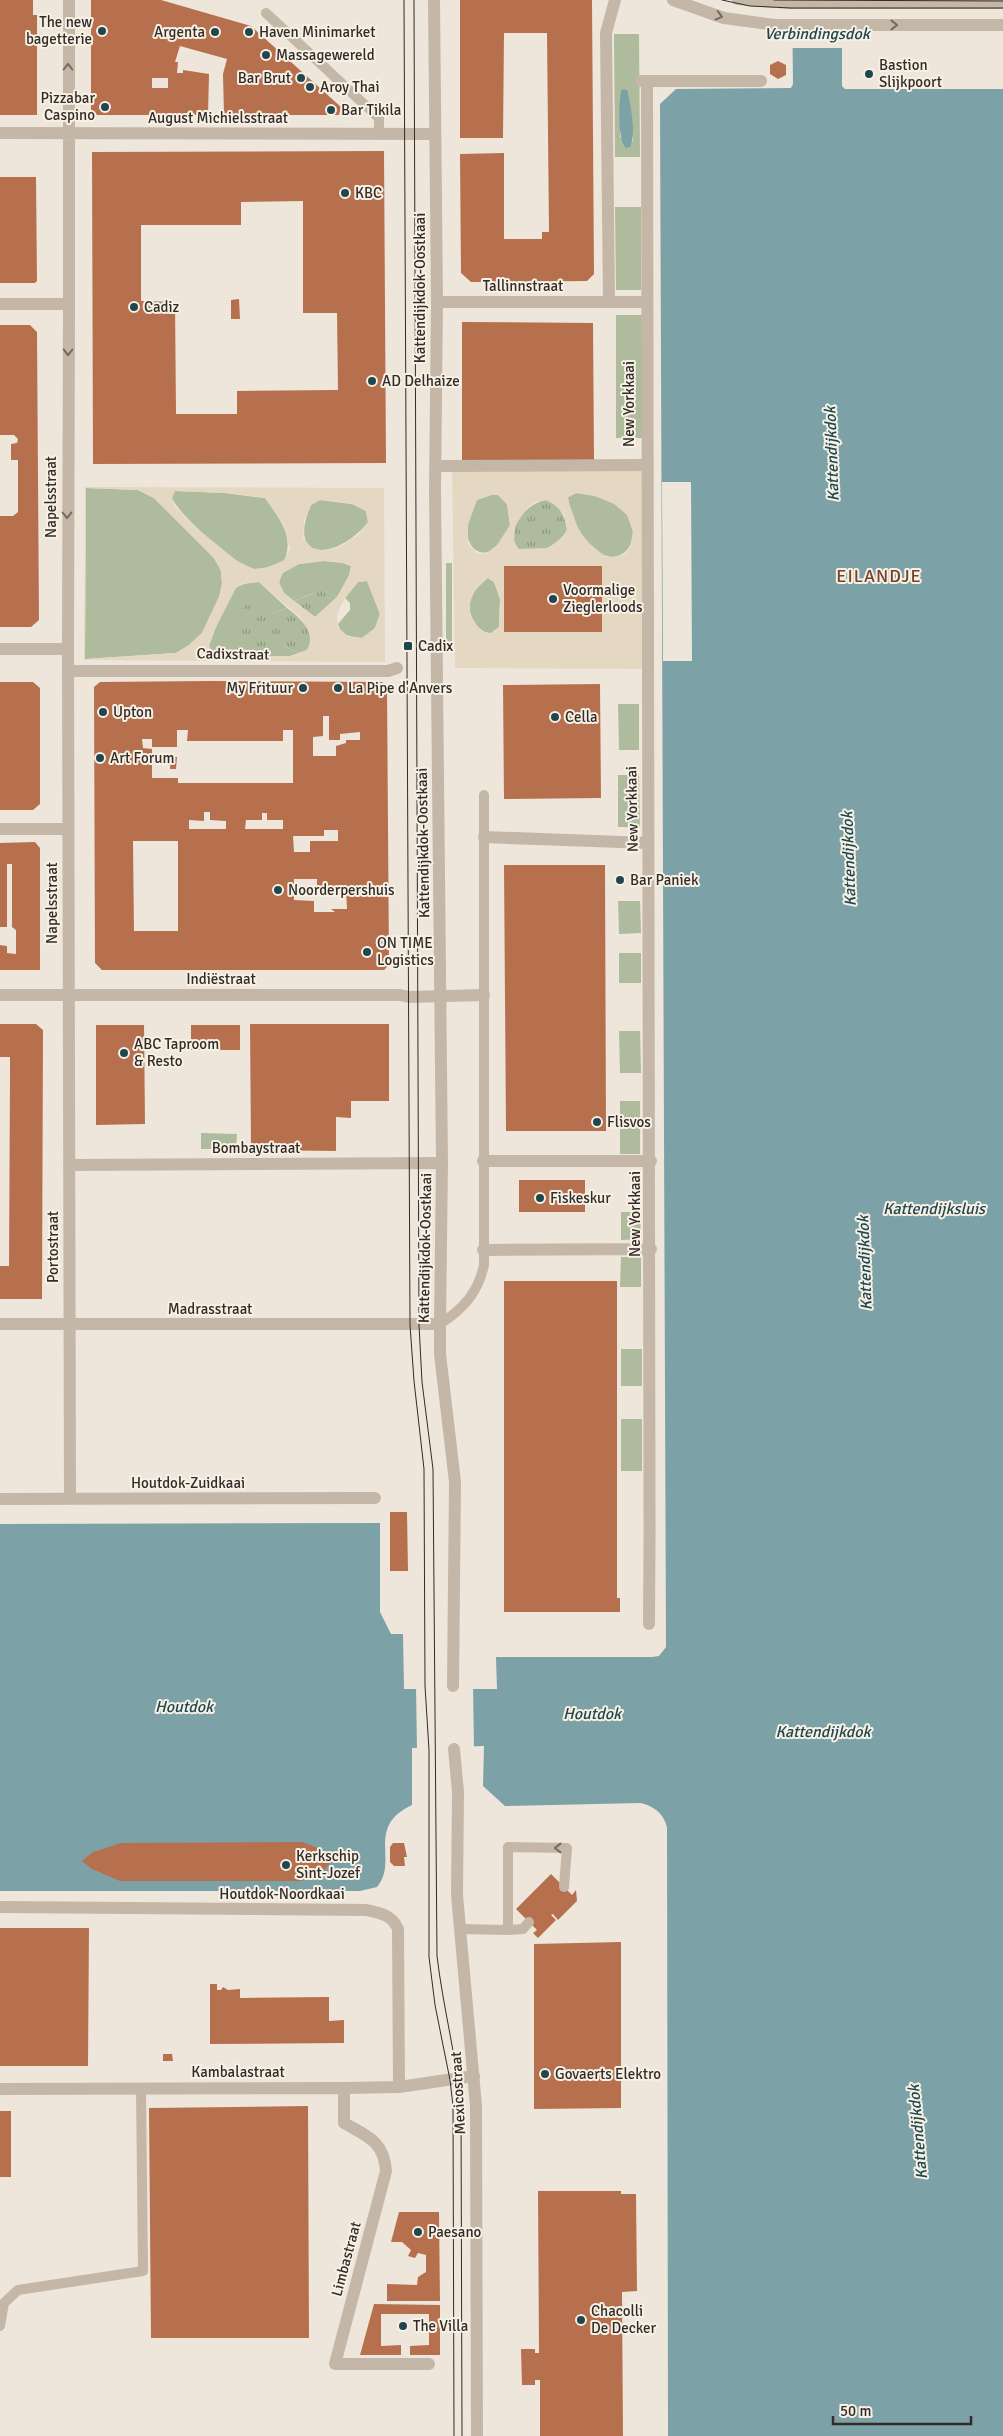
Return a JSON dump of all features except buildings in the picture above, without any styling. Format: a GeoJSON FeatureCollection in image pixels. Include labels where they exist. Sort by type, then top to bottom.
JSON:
{"type":"FeatureCollection","features":[{"type":"Feature","properties":{"kind":"street","name":"Napelsstraat"},"geometry":{"type":"LineString","coordinates":[[69,0],[69,995]]}},
{"type":"Feature","properties":{"kind":"street","name":"Kattendijkdok-Oostkaai"},"geometry":{"type":"LineString","coordinates":[[434,0],[442,1163],[440,1354],[455,1482],[453,1686]]}},
{"type":"Feature","properties":{"kind":"street"},"geometry":{"type":"LineString","coordinates":[[615,0],[606,33],[610,82],[609,301],[646,302]]}},
{"type":"Feature","properties":{"kind":"street"},"geometry":{"type":"LineString","coordinates":[[673,0],[724,18],[750,22],[790,25],[1003,25]]}},
{"type":"Feature","properties":{"kind":"street","name":"New Yorkkaai"},"geometry":{"type":"LineString","coordinates":[[649,1624],[652,1317],[643,82],[760,81]]}},
{"type":"Feature","properties":{"kind":"street","name":"August Michielsstraat"},"geometry":{"type":"LineString","coordinates":[[0,133],[435,134]]}},
{"type":"Feature","properties":{"kind":"street","name":"Tallinnstraat"},"geometry":{"type":"LineString","coordinates":[[437,302],[609,301]]}},
{"type":"Feature","properties":{"kind":"street"},"geometry":{"type":"LineString","coordinates":[[0,304],[69,304]]}},
{"type":"Feature","properties":{"kind":"street"},"geometry":{"type":"LineString","coordinates":[[436,466],[645,465]]}},
{"type":"Feature","properties":{"kind":"street"},"geometry":{"type":"LineString","coordinates":[[0,649],[68,648]]}},
{"type":"Feature","properties":{"kind":"street","name":"Cadixstraat"},"geometry":{"type":"LineString","coordinates":[[68,670],[388,672],[397,668]]}},
{"type":"Feature","properties":{"kind":"street"},"geometry":{"type":"LineString","coordinates":[[0,829],[68,829]]}},
{"type":"Feature","properties":{"kind":"street"},"geometry":{"type":"LineString","coordinates":[[484,836],[648,843]]}},
{"type":"Feature","properties":{"kind":"street","name":"Indiëstraat"},"geometry":{"type":"LineString","coordinates":[[0,995],[400,995],[409,997],[484,995]]}},
{"type":"Feature","properties":{"kind":"street","name":"Portostraat"},"geometry":{"type":"LineString","coordinates":[[69,995],[70,1499]]}},
{"type":"Feature","properties":{"kind":"street"},"geometry":{"type":"LineString","coordinates":[[483,1161],[651,1161]]}},
{"type":"Feature","properties":{"kind":"street","name":"Bombaystraat"},"geometry":{"type":"LineString","coordinates":[[70,1165],[442,1163]]}},
{"type":"Feature","properties":{"kind":"street"},"geometry":{"type":"LineString","coordinates":[[483,1250],[651,1249]]}},
{"type":"Feature","properties":{"kind":"street","name":"Madrasstraat"},"geometry":{"type":"LineString","coordinates":[[0,1324],[440,1324]]}},
{"type":"Feature","properties":{"kind":"street","name":"Houtdok-Zuidkaai"},"geometry":{"type":"LineString","coordinates":[[0,1499],[375,1498]]}},
{"type":"Feature","properties":{"kind":"street","name":"Mexicostraat"},"geometry":{"type":"LineString","coordinates":[[454,1749],[458,1792],[457,1896],[476,2106],[476,2436]]}},
{"type":"Feature","properties":{"kind":"street","name":"Houtdok-Noordkaai"},"geometry":{"type":"LineString","coordinates":[[0,1907],[366,1910],[382,1913],[394,1920],[398,1929],[399,2087]]}},
{"type":"Feature","properties":{"kind":"street","name":"Kambalastraat"},"geometry":{"type":"LineString","coordinates":[[0,2089],[399,2087],[474,2076]]}},
{"type":"Feature","properties":{"kind":"street","name":"Limbastraat"},"geometry":{"type":"LineString","coordinates":[[344,2088],[344,2123],[378,2144],[385,2156],[386,2171],[335,2364],[429,2364]]}},
{"type":"Feature","properties":{"kind":"lane"},"geometry":{"type":"LineString","coordinates":[[737,0],[790,4],[1003,4]]}},
{"type":"Feature","properties":{"kind":"lane"},"geometry":{"type":"LineString","coordinates":[[266,13],[379,118],[379,134]]}},
{"type":"Feature","properties":{"kind":"lane"},"geometry":{"type":"LineString","coordinates":[[440,1324],[455,1314],[472,1298],[480,1282],[483,1250],[484,795]]}},
{"type":"Feature","properties":{"kind":"lane"},"geometry":{"type":"LineString","coordinates":[[508,1930],[508,1848],[567,1848],[564,1887]]}},
{"type":"Feature","properties":{"kind":"lane"},"geometry":{"type":"LineString","coordinates":[[461,1928],[508,1930],[523,1928],[530,1922]]}},
{"type":"Feature","properties":{"kind":"lane"},"geometry":{"type":"LineString","coordinates":[[0,2326],[4,2303],[18,2290],[143,2271],[141,2089]]}},
{"type":"Feature","properties":{"kind":"green space"},"geometry":{"type":"Polygon","coordinates":[[[614,34],[639,34],[640,157],[615,157],[614,34]],[[628,91],[620,105],[620,137],[633,141],[628,91]]]}},
{"type":"Feature","properties":{"kind":"green space"},"geometry":{"type":"Polygon","coordinates":[[[615,207],[641,207],[641,290],[616,290],[615,207]]]}},
{"type":"Feature","properties":{"kind":"green space"},"geometry":{"type":"Polygon","coordinates":[[[616,315],[642,315],[643,438],[616,438],[616,315]]]}},
{"type":"Feature","properties":{"kind":"green space"},"geometry":{"type":"Polygon","coordinates":[[[86,488],[138,490],[154,498],[214,558],[221,571],[222,584],[219,597],[202,633],[189,645],[176,653],[85,659],[86,488]]]}},
{"type":"Feature","properties":{"kind":"green space"},"geometry":{"type":"Polygon","coordinates":[[[175,491],[225,493],[265,498],[280,520],[287,535],[287,552],[284,561],[266,568],[254,569],[235,559],[209,539],[185,516],[172,498],[175,491]]]}},
{"type":"Feature","properties":{"kind":"green space"},"geometry":{"type":"Polygon","coordinates":[[[576,493],[605,499],[620,507],[629,518],[633,530],[632,541],[627,550],[619,556],[609,556],[597,551],[585,539],[574,519],[569,503],[568,497],[576,493]]]}},
{"type":"Feature","properties":{"kind":"green space"},"geometry":{"type":"Polygon","coordinates":[[[491,495],[498,495],[507,504],[510,525],[501,542],[491,550],[482,553],[474,549],[469,541],[467,529],[469,515],[477,500],[491,495]]]}},
{"type":"Feature","properties":{"kind":"green space"},"geometry":{"type":"Polygon","coordinates":[[[320,500],[352,504],[366,511],[368,522],[344,543],[331,549],[319,550],[310,547],[305,538],[305,525],[311,505],[320,500]]]}},
{"type":"Feature","properties":{"kind":"green space"},"geometry":{"type":"Polygon","coordinates":[[[546,500],[555,505],[561,512],[567,530],[553,545],[540,551],[526,552],[519,550],[515,543],[514,535],[519,519],[531,506],[546,500]]]}},
{"type":"Feature","properties":{"kind":"green space"},"geometry":{"type":"Polygon","coordinates":[[[324,561],[351,566],[348,580],[337,597],[321,592],[310,594],[294,601],[284,593],[279,583],[282,573],[299,564],[324,561]]]}},
{"type":"Feature","properties":{"kind":"green space"},"geometry":{"type":"Polygon","coordinates":[[[446,563],[452,563],[452,646],[446,646],[446,563]]]}},
{"type":"Feature","properties":{"kind":"green space"},"geometry":{"type":"Polygon","coordinates":[[[488,578],[494,582],[500,599],[499,627],[491,633],[478,627],[471,616],[470,610],[471,598],[474,592],[488,578]]]}},
{"type":"Feature","properties":{"kind":"green space"},"geometry":{"type":"Polygon","coordinates":[[[367,581],[380,614],[375,628],[362,638],[351,636],[344,633],[338,624],[350,610],[350,603],[345,598],[358,582],[367,581]]]}},
{"type":"Feature","properties":{"kind":"green space"},"geometry":{"type":"Polygon","coordinates":[[[259,582],[287,608],[272,613],[260,613],[254,606],[283,646],[299,653],[290,656],[222,656],[213,653],[209,646],[233,592],[241,585],[259,582]]]}},
{"type":"Feature","properties":{"kind":"green space"},"geometry":{"type":"Polygon","coordinates":[[[320,591],[337,597],[315,617],[294,601],[320,591]]]}},
{"type":"Feature","properties":{"kind":"green space"},"geometry":{"type":"Polygon","coordinates":[[[246,605],[254,606],[261,613],[272,613],[287,608],[302,621],[309,632],[310,643],[307,650],[299,653],[283,646],[258,648],[247,644],[237,624],[237,620],[246,605]]]}},
{"type":"Feature","properties":{"kind":"green space"},"geometry":{"type":"Polygon","coordinates":[[[618,704],[639,704],[639,750],[619,750],[618,704]]]}},
{"type":"Feature","properties":{"kind":"green space"},"geometry":{"type":"Polygon","coordinates":[[[618,775],[639,775],[640,827],[618,827],[618,775]]]}},
{"type":"Feature","properties":{"kind":"green space"},"geometry":{"type":"Polygon","coordinates":[[[618,901],[640,901],[641,933],[619,934],[618,901]]]}},
{"type":"Feature","properties":{"kind":"green space"},"geometry":{"type":"Polygon","coordinates":[[[619,953],[641,953],[641,983],[619,983],[619,953]]]}},
{"type":"Feature","properties":{"kind":"green space"},"geometry":{"type":"Polygon","coordinates":[[[619,1031],[640,1031],[641,1073],[620,1073],[619,1031]]]}},
{"type":"Feature","properties":{"kind":"green space"},"geometry":{"type":"Polygon","coordinates":[[[620,1101],[640,1101],[640,1154],[620,1154],[620,1101]]]}},
{"type":"Feature","properties":{"kind":"green space"},"geometry":{"type":"Polygon","coordinates":[[[201,1133],[237,1134],[236,1149],[201,1149],[201,1133]]]}},
{"type":"Feature","properties":{"kind":"green space"},"geometry":{"type":"Polygon","coordinates":[[[621,1212],[640,1212],[641,1239],[621,1240],[621,1212]]]}},
{"type":"Feature","properties":{"kind":"green space"},"geometry":{"type":"Polygon","coordinates":[[[621,1257],[641,1257],[641,1287],[620,1287],[621,1257]]]}},
{"type":"Feature","properties":{"kind":"green space"},"geometry":{"type":"Polygon","coordinates":[[[621,1349],[642,1349],[642,1386],[621,1386],[621,1349]]]}},
{"type":"Feature","properties":{"kind":"green space"},"geometry":{"type":"Polygon","coordinates":[[[621,1419],[642,1419],[642,1471],[621,1471],[621,1419]]]}},
{"type":"Feature","properties":{"kind":"shaded area"},"geometry":{"type":"Polygon","coordinates":[[[645,465],[646,669],[455,668],[452,466],[645,465]],[[576,493],[568,497],[579,531],[590,544],[606,557],[617,557],[625,554],[630,547],[633,532],[627,515],[614,504],[595,496],[576,493]],[[491,495],[477,500],[468,525],[468,543],[476,553],[481,554],[487,553],[497,545],[510,525],[507,504],[498,495],[491,495]],[[546,500],[535,502],[527,508],[515,526],[514,543],[519,549],[548,548],[563,537],[567,530],[564,514],[553,503],[546,500]],[[488,578],[475,590],[469,605],[470,615],[478,627],[486,633],[491,633],[499,627],[500,599],[494,582],[488,578]]]}},
{"type":"Feature","properties":{"kind":"shaded area"},"geometry":{"type":"Polygon","coordinates":[[[85,487],[384,488],[385,662],[84,660],[85,487]],[[86,488],[85,659],[176,653],[189,645],[202,633],[219,597],[222,584],[221,571],[214,558],[154,498],[138,490],[86,488]],[[175,491],[172,498],[175,506],[194,526],[237,561],[254,569],[270,567],[284,560],[290,549],[283,523],[265,498],[225,493],[175,491]],[[320,500],[311,505],[304,521],[303,538],[312,548],[325,551],[343,545],[359,534],[368,522],[366,511],[352,504],[320,500]],[[324,561],[299,564],[283,573],[279,582],[284,593],[315,617],[337,597],[350,573],[351,566],[324,561]],[[367,581],[358,582],[345,598],[337,617],[338,628],[349,637],[363,638],[375,628],[380,614],[367,581]],[[259,582],[246,583],[236,588],[214,631],[209,646],[213,653],[222,656],[290,656],[307,650],[311,642],[310,633],[302,619],[259,582]]]}},
{"type":"Feature","properties":{"kind":"water","name":"Kattendijkdok"},"geometry":{"type":"Polygon","coordinates":[[[792,0],[842,0],[842,86],[845,89],[1003,89],[1003,2436],[668,2436],[667,1827],[661,1814],[650,1806],[641,1803],[505,1806],[483,1786],[484,1746],[412,1748],[412,1805],[398,1814],[390,1823],[386,1834],[383,1877],[377,1887],[360,1891],[0,1891],[0,1524],[380,1523],[380,1612],[391,1634],[403,1634],[404,1689],[497,1689],[496,1657],[652,1657],[659,1656],[666,1647],[660,104],[676,89],[791,88],[793,84],[792,0]]]}},
{"type":"Feature","properties":{"kind":"water"},"geometry":{"type":"Polygon","coordinates":[[[624,89],[628,91],[633,126],[632,141],[630,147],[626,148],[621,137],[619,121],[621,91],[624,89]]]}},
{"type":"Feature","properties":{"kind":"pier"},"geometry":{"type":"Polygon","coordinates":[[[790,0],[844,0],[845,48],[790,48],[790,0]]]}},
{"type":"Feature","properties":{"kind":"pier"},"geometry":{"type":"Polygon","coordinates":[[[662,482],[691,482],[692,661],[663,661],[662,482]]]}},
{"type":"Feature","properties":{"kind":"pier"},"geometry":{"type":"Polygon","coordinates":[[[416,1686],[473,1686],[474,1749],[417,1750],[416,1686]]]}},
{"type":"Feature","properties":{"kind":"tram line"},"geometry":{"type":"LineString","coordinates":[[404,0],[410,1325],[424,1469],[425,1686],[429,1750],[429,1957],[435,2005],[450,2080],[453,2106],[454,2436]]}},
{"type":"Feature","properties":{"kind":"tram line"},"geometry":{"type":"LineString","coordinates":[[414,0],[419,1325],[422,1382],[433,1469],[437,1956],[461,2106],[462,2436]]}},
{"type":"Feature","properties":{"kind":"tram line"},"geometry":{"type":"LineString","coordinates":[[722,0],[750,6],[791,8],[1003,8]]}},
{"type":"Feature","properties":{"kind":"tram line"},"geometry":{"type":"LineString","coordinates":[[774,0],[1003,1]]}},
{"type":"Feature","properties":{"kind":"place","name":"The new bagetterie"},"geometry":{"type":"Point","coordinates":[102,31]}},
{"type":"Feature","properties":{"kind":"place","name":"Argenta"},"geometry":{"type":"Point","coordinates":[215,32]}},
{"type":"Feature","properties":{"kind":"place","name":"Haven Minimarket"},"geometry":{"type":"Point","coordinates":[249,32]}},
{"type":"Feature","properties":{"kind":"place","name":"Massagewereld"},"geometry":{"type":"Point","coordinates":[266,55]}},
{"type":"Feature","properties":{"kind":"place","name":"Bastion Slijkpoort"},"geometry":{"type":"Point","coordinates":[869,74]}},
{"type":"Feature","properties":{"kind":"place","name":"Bar Brut"},"geometry":{"type":"Point","coordinates":[301,78]}},
{"type":"Feature","properties":{"kind":"place","name":"Aroy Thai"},"geometry":{"type":"Point","coordinates":[310,87]}},
{"type":"Feature","properties":{"kind":"place","name":"Pizzabar Caspino"},"geometry":{"type":"Point","coordinates":[105,107]}},
{"type":"Feature","properties":{"kind":"place","name":"Bar Tikila"},"geometry":{"type":"Point","coordinates":[331,110]}},
{"type":"Feature","properties":{"kind":"place","name":"KBC"},"geometry":{"type":"Point","coordinates":[345,193]}},
{"type":"Feature","properties":{"kind":"place","name":"Cadiz"},"geometry":{"type":"Point","coordinates":[134,307]}},
{"type":"Feature","properties":{"kind":"place","name":"AD Delhaize"},"geometry":{"type":"Point","coordinates":[372,381]}},
{"type":"Feature","properties":{"kind":"place","name":"Voormalige Zieglerloods"},"geometry":{"type":"Point","coordinates":[553,599]}},
{"type":"Feature","properties":{"kind":"place","name":"Cadix"},"geometry":{"type":"Point","coordinates":[408,646]}},
{"type":"Feature","properties":{"kind":"place","name":"My Frituur"},"geometry":{"type":"Point","coordinates":[303,688]}},
{"type":"Feature","properties":{"kind":"place","name":"La Pipe d'Anvers"},"geometry":{"type":"Point","coordinates":[338,688]}},
{"type":"Feature","properties":{"kind":"place","name":"Upton"},"geometry":{"type":"Point","coordinates":[103,712]}},
{"type":"Feature","properties":{"kind":"place","name":"Cella"},"geometry":{"type":"Point","coordinates":[555,717]}},
{"type":"Feature","properties":{"kind":"place","name":"Art Forum"},"geometry":{"type":"Point","coordinates":[100,758]}},
{"type":"Feature","properties":{"kind":"place","name":"Bar Paniek"},"geometry":{"type":"Point","coordinates":[620,880]}},
{"type":"Feature","properties":{"kind":"place","name":"Noorderpershuis"},"geometry":{"type":"Point","coordinates":[278,890]}},
{"type":"Feature","properties":{"kind":"place","name":"ON TIME Logistics"},"geometry":{"type":"Point","coordinates":[367,952]}},
{"type":"Feature","properties":{"kind":"place","name":"ABC Taproom & Resto"},"geometry":{"type":"Point","coordinates":[124,1053]}},
{"type":"Feature","properties":{"kind":"place","name":"Flisvos"},"geometry":{"type":"Point","coordinates":[597,1122]}},
{"type":"Feature","properties":{"kind":"place","name":"Fiskeskur"},"geometry":{"type":"Point","coordinates":[540,1198]}},
{"type":"Feature","properties":{"kind":"place","name":"Kerkschip Sint-Jozef"},"geometry":{"type":"Point","coordinates":[286,1865]}},
{"type":"Feature","properties":{"kind":"place","name":"Govaerts Elektro"},"geometry":{"type":"Point","coordinates":[545,2074]}},
{"type":"Feature","properties":{"kind":"place","name":"Paesano"},"geometry":{"type":"Point","coordinates":[418,2232]}},
{"type":"Feature","properties":{"kind":"place","name":"Chacolli De Decker"},"geometry":{"type":"Point","coordinates":[581,2320]}},
{"type":"Feature","properties":{"kind":"place","name":"The Villa"},"geometry":{"type":"Point","coordinates":[403,2326]}},
{"type":"Feature","properties":{"kind":"district","name":"EILANDJE"},"geometry":{"type":"Point","coordinates":[879,576]}},
{"type":"Feature","properties":{"kind":"water label","name":"Verbindingsdok"},"geometry":{"type":"Point","coordinates":[817,34]}},
{"type":"Feature","properties":{"kind":"water label","name":"Kattendijksluis"},"geometry":{"type":"Point","coordinates":[934,1209]}},
{"type":"Feature","properties":{"kind":"water label","name":"Houtdok"},"geometry":{"type":"Point","coordinates":[184,1707]}},
{"type":"Feature","properties":{"kind":"water label","name":"Houtdok"},"geometry":{"type":"Point","coordinates":[592,1714]}}]}
